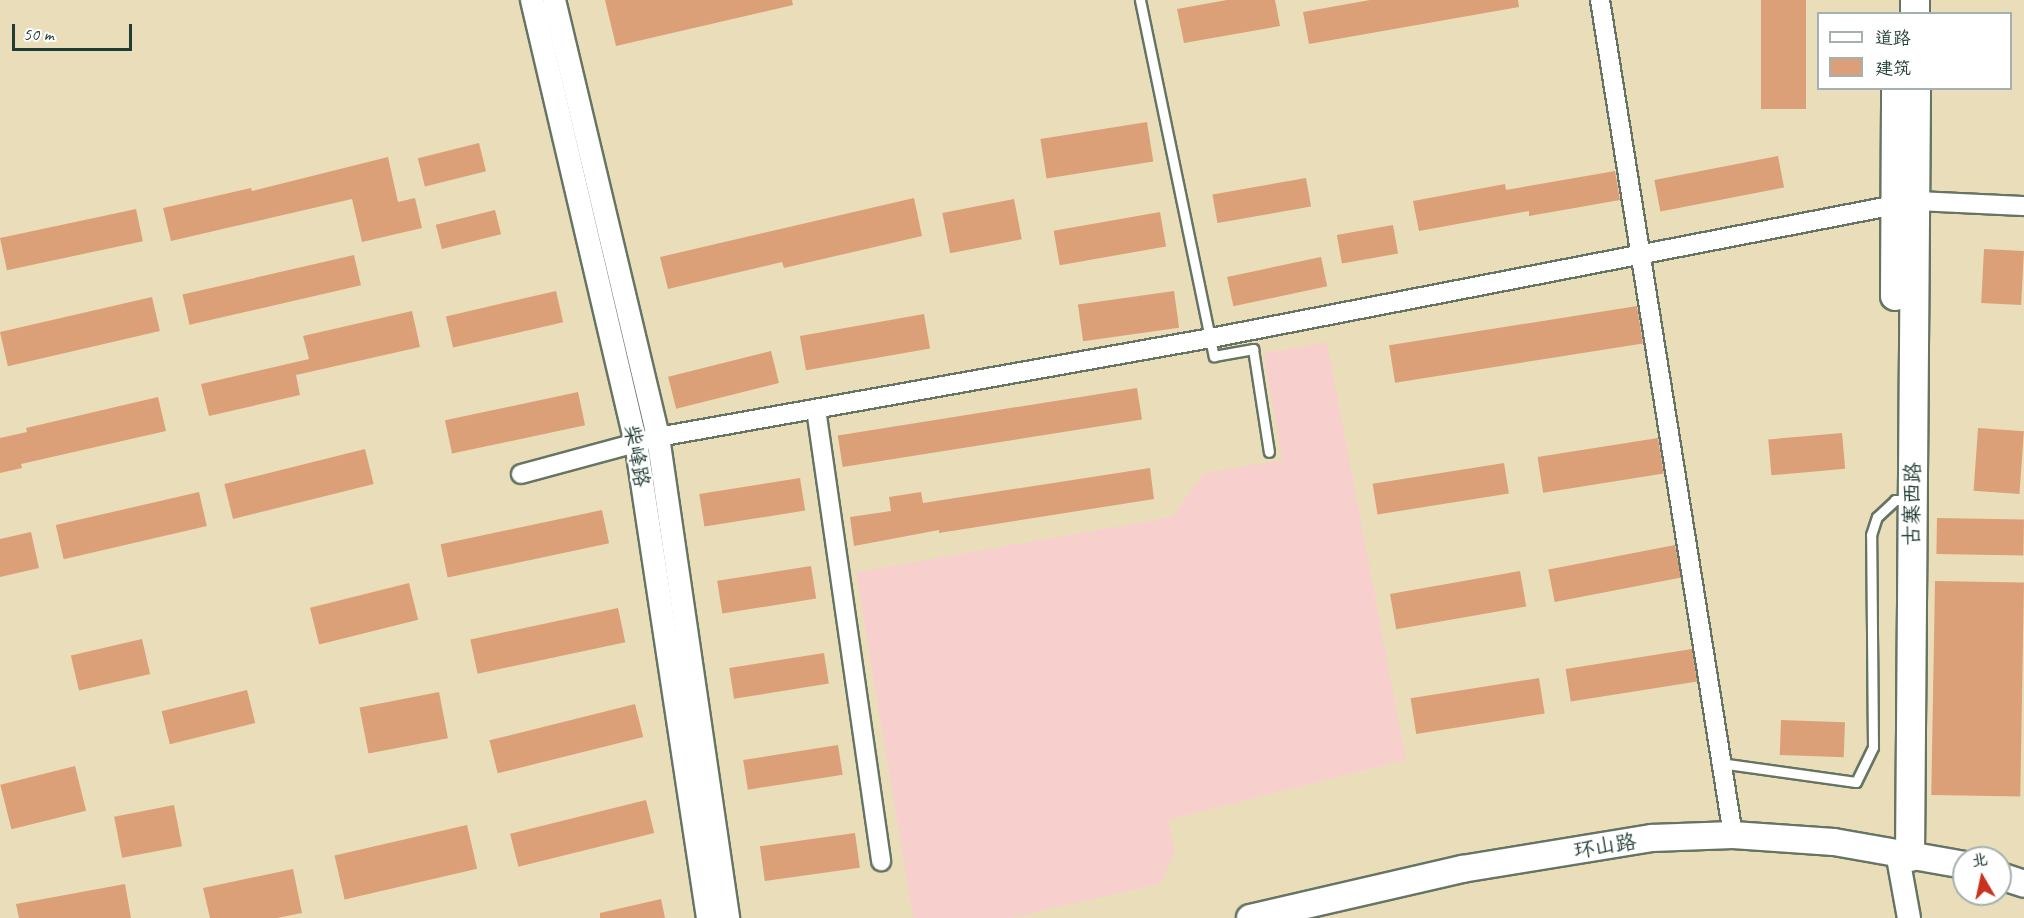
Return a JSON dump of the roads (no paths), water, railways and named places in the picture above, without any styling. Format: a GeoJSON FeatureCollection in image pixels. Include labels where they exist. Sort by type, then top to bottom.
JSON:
{"type":"FeatureCollection","features":[{"type":"Feature","properties":{"kind":"main road","name":"古寨西路"},"geometry":{"type":"LineString","coordinates":[[1896,90],[1906,204]]}},
{"type":"Feature","properties":{"kind":"main road","name":"古寨西路"},"geometry":{"type":"LineString","coordinates":[[1904,855],[1903,500],[1906,204],[1916,90]]}},
{"type":"Feature","properties":{"kind":"main road","name":"环山路"},"geometry":{"type":"LineString","coordinates":[[1250,918],[1462,868],[1652,838],[1733,835],[1834,842],[1952,863]]}},
{"type":"Feature","properties":{"kind":"street","name":"柴峰路"},"geometry":{"type":"LineString","coordinates":[[532,0],[636,442],[708,918]]}},
{"type":"Feature","properties":{"kind":"street","name":"柴峰路"},"geometry":{"type":"LineString","coordinates":[[554,0],[658,437],[728,918]]}},
{"type":"Feature","properties":{"kind":"street"},"geometry":{"type":"LineString","coordinates":[[1600,0],[1733,835]]}},
{"type":"Feature","properties":{"kind":"street"},"geometry":{"type":"LineString","coordinates":[[521,474],[658,437],[1211,338],[1906,204],[2024,206]]}},
{"type":"Feature","properties":{"kind":"street"},"geometry":{"type":"LineString","coordinates":[[816,409],[881,861]]}},
{"type":"Feature","properties":{"kind":"street","name":"古寨西路"},"geometry":{"type":"LineString","coordinates":[[1904,855],[1909,918]]}},
{"type":"Feature","properties":{"kind":"street","name":"古寨西路"},"geometry":{"type":"LineString","coordinates":[[1904,855],[1922,918]]}},
{"type":"Feature","properties":{"kind":"lane"},"geometry":{"type":"LineString","coordinates":[[1140,0],[1214,356],[1253,348],[1269,452]]}},
{"type":"Feature","properties":{"kind":"lane"},"geometry":{"type":"LineString","coordinates":[[1720,763],[1856,782],[1873,747],[1871,535],[1877,517],[1903,500]]}}]}
